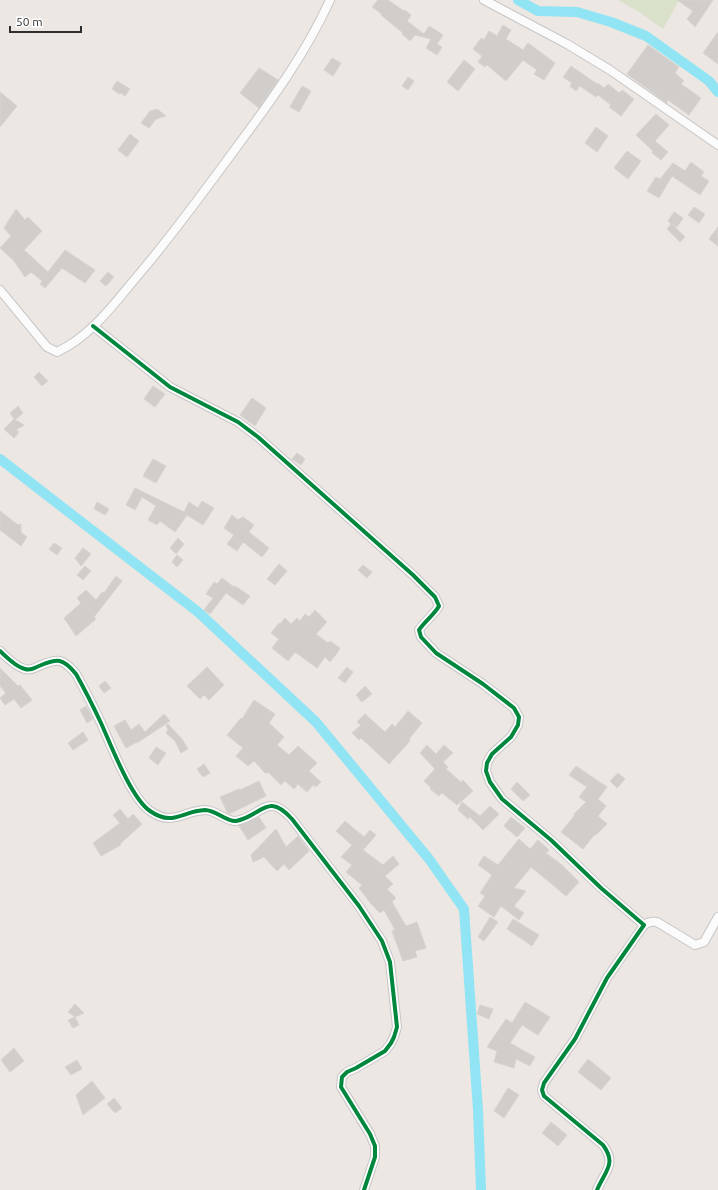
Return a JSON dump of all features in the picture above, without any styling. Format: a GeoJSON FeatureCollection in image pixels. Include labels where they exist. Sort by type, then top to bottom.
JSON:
{"type":"FeatureCollection","features":[{"type":"Feature","properties":{"kind":"street"},"geometry":{"type":"LineString","coordinates":[[0,290],[47,347],[57,352],[69,346],[93,326],[161,247],[270,103],[318,25],[330,0]]}},
{"type":"Feature","properties":{"kind":"street"},"geometry":{"type":"LineString","coordinates":[[484,0],[567,44],[610,70],[718,145]]}},
{"type":"Feature","properties":{"kind":"street"},"geometry":{"type":"LineString","coordinates":[[93,326],[170,387],[238,422],[258,437],[414,575],[435,597],[439,606],[419,630],[421,637],[436,653],[483,684],[514,708],[519,717],[518,726],[511,737],[492,754],[487,763],[486,771],[490,782],[502,799],[551,840],[583,872],[644,925]]}},
{"type":"Feature","properties":{"kind":"street"},"geometry":{"type":"LineString","coordinates":[[0,651],[24,669],[31,670],[54,660],[62,661],[68,664],[76,674],[123,771],[138,797],[149,810],[163,818],[176,818],[195,811],[207,810],[234,821],[242,819],[270,806],[278,807],[292,819],[363,912],[382,941],[390,962],[397,1027],[391,1043],[385,1051],[347,1072],[342,1077],[341,1087],[370,1134],[375,1146],[376,1157],[364,1190]]}},
{"type":"Feature","properties":{"kind":"street"},"geometry":{"type":"LineString","coordinates":[[597,1190],[609,1164],[610,1160],[608,1152],[603,1145],[544,1096],[542,1090],[544,1083],[575,1039],[607,978],[644,925],[652,921],[657,922],[695,945],[704,942],[718,916]]}},
{"type":"Feature","properties":{"kind":"green space"},"geometry":{"type":"Polygon","coordinates":[[[618,0],[679,0],[663,29],[639,12],[618,0]]]}},
{"type":"Feature","properties":{"kind":"building"},"geometry":{"type":"Polygon","coordinates":[[[378,0],[388,0],[404,11],[405,10],[411,15],[407,21],[424,34],[429,26],[443,35],[437,44],[442,47],[437,55],[426,48],[431,39],[415,35],[410,41],[402,34],[403,33],[381,15],[382,14],[372,7],[378,0]]]}},
{"type":"Feature","properties":{"kind":"building"},"geometry":{"type":"Polygon","coordinates":[[[677,0],[713,0],[695,27],[687,19],[693,11],[677,0]]]}},
{"type":"Feature","properties":{"kind":"building"},"geometry":{"type":"Polygon","coordinates":[[[503,25],[511,30],[506,39],[523,50],[528,43],[555,63],[544,80],[534,74],[537,70],[523,60],[506,81],[487,65],[485,67],[478,62],[482,56],[473,49],[481,38],[484,40],[489,31],[497,36],[503,25]]]}},
{"type":"Feature","properties":{"kind":"building"},"geometry":{"type":"Polygon","coordinates":[[[718,32],[718,64],[703,53],[718,32]]]}},
{"type":"Feature","properties":{"kind":"building"},"geometry":{"type":"Polygon","coordinates":[[[648,45],[679,67],[675,73],[684,81],[681,84],[701,98],[689,115],[668,100],[667,103],[627,74],[648,45]]]}},
{"type":"Feature","properties":{"kind":"building"},"geometry":{"type":"Polygon","coordinates":[[[332,58],[341,63],[333,76],[324,70],[332,58]]]}},
{"type":"Feature","properties":{"kind":"building"},"geometry":{"type":"Polygon","coordinates":[[[464,60],[475,69],[458,91],[447,82],[464,60]]]}},
{"type":"Feature","properties":{"kind":"building"},"geometry":{"type":"Polygon","coordinates":[[[571,66],[604,88],[608,84],[619,93],[622,90],[634,99],[621,116],[609,107],[611,105],[598,95],[596,97],[580,86],[576,91],[570,86],[572,83],[563,77],[571,66]]]}},
{"type":"Feature","properties":{"kind":"building"},"geometry":{"type":"Polygon","coordinates":[[[259,68],[278,80],[259,108],[240,93],[259,68]]]}},
{"type":"Feature","properties":{"kind":"building"},"geometry":{"type":"Polygon","coordinates":[[[408,77],[414,81],[408,90],[402,86],[408,77]]]}},
{"type":"Feature","properties":{"kind":"building"},"geometry":{"type":"Polygon","coordinates":[[[117,81],[130,89],[125,96],[112,89],[117,81]]]}},
{"type":"Feature","properties":{"kind":"building"},"geometry":{"type":"Polygon","coordinates":[[[302,86],[311,91],[299,112],[290,107],[302,86]]]}},
{"type":"Feature","properties":{"kind":"building"},"geometry":{"type":"Polygon","coordinates":[[[0,92],[17,106],[0,127],[0,92]]]}},
{"type":"Feature","properties":{"kind":"building"},"geometry":{"type":"Polygon","coordinates":[[[157,109],[166,116],[156,119],[149,128],[141,123],[150,111],[157,109]]]}},
{"type":"Feature","properties":{"kind":"building"},"geometry":{"type":"Polygon","coordinates":[[[656,114],[669,125],[655,141],[668,152],[661,160],[652,153],[653,151],[636,135],[656,114]]]}},
{"type":"Feature","properties":{"kind":"building"},"geometry":{"type":"Polygon","coordinates":[[[596,127],[608,136],[597,152],[585,143],[596,127]]]}},
{"type":"Feature","properties":{"kind":"building"},"geometry":{"type":"Polygon","coordinates":[[[130,134],[139,141],[127,157],[118,150],[130,134]]]}},
{"type":"Feature","properties":{"kind":"building"},"geometry":{"type":"Polygon","coordinates":[[[627,151],[641,161],[628,179],[614,168],[627,151]]]}},
{"type":"Feature","properties":{"kind":"building"},"geometry":{"type":"Polygon","coordinates":[[[691,162],[704,172],[701,176],[709,181],[700,195],[672,176],[659,198],[647,191],[656,177],[660,179],[673,163],[685,171],[691,162]]]}},
{"type":"Feature","properties":{"kind":"building"},"geometry":{"type":"Polygon","coordinates":[[[694,207],[705,214],[699,223],[688,215],[694,207]]]}},
{"type":"Feature","properties":{"kind":"building"},"geometry":{"type":"Polygon","coordinates":[[[16,209],[25,220],[28,217],[42,231],[24,250],[48,272],[65,250],[95,270],[85,283],[62,268],[45,288],[40,284],[42,281],[31,272],[25,277],[14,261],[0,248],[11,236],[4,228],[16,209]]]}},
{"type":"Feature","properties":{"kind":"building"},"geometry":{"type":"Polygon","coordinates":[[[674,212],[683,218],[677,227],[672,224],[685,237],[680,242],[667,229],[671,224],[668,221],[674,212]]]}},
{"type":"Feature","properties":{"kind":"building"},"geometry":{"type":"Polygon","coordinates":[[[718,227],[718,246],[709,239],[718,227]]]}},
{"type":"Feature","properties":{"kind":"building"},"geometry":{"type":"Polygon","coordinates":[[[108,272],[114,277],[106,286],[100,281],[108,272]]]}},
{"type":"Feature","properties":{"kind":"building"},"geometry":{"type":"Polygon","coordinates":[[[39,372],[48,381],[42,386],[34,377],[39,372]]]}},
{"type":"Feature","properties":{"kind":"building"},"geometry":{"type":"Polygon","coordinates":[[[153,386],[165,394],[155,407],[144,399],[153,386]]]}},
{"type":"Feature","properties":{"kind":"building"},"geometry":{"type":"Polygon","coordinates":[[[252,398],[266,408],[255,426],[240,415],[252,398]]]}},
{"type":"Feature","properties":{"kind":"building"},"geometry":{"type":"Polygon","coordinates":[[[18,406],[23,413],[15,420],[10,413],[18,406]]]}},
{"type":"Feature","properties":{"kind":"building"},"geometry":{"type":"Polygon","coordinates":[[[14,419],[24,425],[16,430],[19,432],[14,438],[4,429],[14,419]]]}},
{"type":"Feature","properties":{"kind":"building"},"geometry":{"type":"Polygon","coordinates":[[[297,453],[305,459],[301,465],[292,459],[297,453]]]}},
{"type":"Feature","properties":{"kind":"building"},"geometry":{"type":"Polygon","coordinates":[[[153,459],[166,466],[156,483],[143,476],[153,459]]]}},
{"type":"Feature","properties":{"kind":"building"},"geometry":{"type":"Polygon","coordinates":[[[135,488],[184,512],[189,502],[198,508],[202,501],[214,508],[203,525],[187,515],[175,532],[160,521],[157,525],[148,520],[156,506],[142,497],[135,510],[126,505],[135,488]]]}},
{"type":"Feature","properties":{"kind":"building"},"geometry":{"type":"Polygon","coordinates":[[[97,502],[109,509],[105,515],[94,509],[97,502]]]}},
{"type":"Feature","properties":{"kind":"building"},"geometry":{"type":"Polygon","coordinates":[[[0,511],[18,525],[21,524],[21,532],[27,537],[21,546],[0,530],[0,511]]]}},
{"type":"Feature","properties":{"kind":"building"},"geometry":{"type":"Polygon","coordinates":[[[232,515],[238,520],[243,517],[254,525],[249,532],[269,548],[262,557],[243,542],[237,551],[227,544],[234,535],[224,528],[232,515]]]}},
{"type":"Feature","properties":{"kind":"building"},"geometry":{"type":"Polygon","coordinates":[[[178,538],[184,544],[176,554],[170,548],[178,538]]]}},
{"type":"Feature","properties":{"kind":"building"},"geometry":{"type":"Polygon","coordinates":[[[54,543],[62,548],[57,555],[49,549],[54,543]]]}},
{"type":"Feature","properties":{"kind":"building"},"geometry":{"type":"Polygon","coordinates":[[[83,548],[91,554],[81,566],[75,558],[83,548]]]}},
{"type":"Feature","properties":{"kind":"building"},"geometry":{"type":"Polygon","coordinates":[[[177,555],[183,560],[177,567],[172,562],[177,555]]]}},
{"type":"Feature","properties":{"kind":"building"},"geometry":{"type":"Polygon","coordinates":[[[279,564],[287,571],[275,585],[267,579],[279,564]]]}},
{"type":"Feature","properties":{"kind":"building"},"geometry":{"type":"Polygon","coordinates":[[[363,565],[372,572],[367,578],[358,570],[363,565]]]}},
{"type":"Feature","properties":{"kind":"building"},"geometry":{"type":"Polygon","coordinates":[[[85,566],[91,571],[83,580],[77,575],[85,566]]]}},
{"type":"Feature","properties":{"kind":"building"},"geometry":{"type":"Polygon","coordinates":[[[116,576],[122,581],[94,617],[96,619],[76,636],[64,618],[81,603],[77,598],[86,590],[96,600],[102,592],[104,593],[116,576]]]}},
{"type":"Feature","properties":{"kind":"building"},"geometry":{"type":"Polygon","coordinates":[[[222,578],[250,596],[243,605],[226,593],[210,614],[204,610],[213,598],[206,594],[214,582],[217,584],[222,578]]]}},
{"type":"Feature","properties":{"kind":"building"},"geometry":{"type":"Polygon","coordinates":[[[315,610],[327,622],[316,634],[328,643],[330,641],[340,648],[330,662],[325,657],[317,668],[295,652],[288,661],[272,648],[279,639],[271,633],[285,618],[291,624],[297,618],[300,621],[305,614],[309,617],[315,610]]]}},
{"type":"Feature","properties":{"kind":"building"},"geometry":{"type":"Polygon","coordinates":[[[207,667],[224,685],[209,700],[204,695],[200,699],[187,686],[207,667]]]}},
{"type":"Feature","properties":{"kind":"building"},"geometry":{"type":"Polygon","coordinates":[[[347,667],[353,672],[345,683],[338,678],[347,667]]]}},
{"type":"Feature","properties":{"kind":"building"},"geometry":{"type":"Polygon","coordinates":[[[0,668],[18,686],[20,685],[32,700],[21,708],[14,699],[5,705],[0,698],[6,693],[0,686],[0,668]]]}},
{"type":"Feature","properties":{"kind":"building"},"geometry":{"type":"Polygon","coordinates":[[[105,681],[111,688],[104,693],[99,686],[105,681]]]}},
{"type":"Feature","properties":{"kind":"building"},"geometry":{"type":"Polygon","coordinates":[[[365,686],[372,694],[362,702],[356,695],[365,686]]]}},
{"type":"Feature","properties":{"kind":"building"},"geometry":{"type":"Polygon","coordinates":[[[254,700],[275,714],[269,723],[284,737],[277,745],[289,755],[298,746],[317,763],[309,771],[321,782],[316,787],[313,785],[307,792],[298,784],[294,789],[285,781],[281,785],[268,772],[266,774],[254,761],[248,766],[236,756],[243,748],[227,735],[241,718],[242,719],[254,700]]]}},
{"type":"Feature","properties":{"kind":"building"},"geometry":{"type":"Polygon","coordinates":[[[86,706],[93,719],[87,723],[80,710],[86,706]]]}},
{"type":"Feature","properties":{"kind":"building"},"geometry":{"type":"Polygon","coordinates":[[[408,711],[422,723],[409,739],[410,741],[389,764],[361,738],[359,740],[352,733],[361,725],[357,722],[365,714],[385,732],[392,724],[395,727],[408,711]]]}},
{"type":"Feature","properties":{"kind":"building"},"geometry":{"type":"Polygon","coordinates":[[[164,714],[170,721],[137,743],[126,748],[114,726],[125,720],[131,730],[139,724],[145,732],[164,714]]]}},
{"type":"Feature","properties":{"kind":"building"},"geometry":{"type":"Polygon","coordinates":[[[168,724],[182,739],[188,749],[181,753],[175,741],[166,733],[168,730],[166,725],[168,724]]]}},
{"type":"Feature","properties":{"kind":"building"},"geometry":{"type":"Polygon","coordinates":[[[83,732],[88,740],[73,750],[68,743],[83,732]]]}},
{"type":"Feature","properties":{"kind":"building"},"geometry":{"type":"Polygon","coordinates":[[[427,745],[436,754],[444,745],[453,753],[443,762],[448,767],[446,769],[461,782],[463,780],[473,791],[457,805],[442,793],[439,796],[430,789],[431,788],[424,781],[435,769],[420,753],[427,745]]]}},
{"type":"Feature","properties":{"kind":"building"},"geometry":{"type":"Polygon","coordinates":[[[156,747],[166,753],[158,765],[149,758],[156,747]]]}},
{"type":"Feature","properties":{"kind":"building"},"geometry":{"type":"Polygon","coordinates":[[[204,764],[210,773],[203,777],[197,769],[204,764]]]}},
{"type":"Feature","properties":{"kind":"building"},"geometry":{"type":"Polygon","coordinates":[[[576,766],[607,787],[598,799],[606,806],[598,816],[607,824],[596,835],[595,834],[583,849],[561,832],[575,815],[574,814],[586,802],[579,797],[587,787],[569,775],[576,766]]]}},
{"type":"Feature","properties":{"kind":"building"},"geometry":{"type":"Polygon","coordinates":[[[618,773],[625,779],[617,788],[610,781],[618,773]]]}},
{"type":"Feature","properties":{"kind":"building"},"geometry":{"type":"Polygon","coordinates":[[[259,781],[266,796],[229,814],[220,797],[259,781]]]}},
{"type":"Feature","properties":{"kind":"building"},"geometry":{"type":"Polygon","coordinates":[[[517,782],[530,795],[523,801],[511,789],[517,782]]]}},
{"type":"Feature","properties":{"kind":"building"},"geometry":{"type":"Polygon","coordinates":[[[462,802],[480,816],[490,806],[499,814],[483,830],[470,817],[468,819],[458,810],[462,802]]]}},
{"type":"Feature","properties":{"kind":"building"},"geometry":{"type":"Polygon","coordinates":[[[120,809],[128,819],[133,814],[142,824],[120,844],[121,845],[101,856],[93,843],[120,823],[113,815],[120,809]]]}},
{"type":"Feature","properties":{"kind":"building"},"geometry":{"type":"Polygon","coordinates":[[[259,817],[266,828],[248,840],[239,826],[259,817]]]}},
{"type":"Feature","properties":{"kind":"building"},"geometry":{"type":"Polygon","coordinates":[[[511,817],[525,828],[517,837],[504,826],[511,817]]]}},
{"type":"Feature","properties":{"kind":"building"},"geometry":{"type":"Polygon","coordinates":[[[345,821],[364,837],[370,830],[376,835],[363,850],[383,865],[393,856],[399,864],[385,876],[393,884],[387,889],[396,898],[392,902],[406,926],[417,922],[426,948],[415,951],[417,957],[403,961],[392,931],[395,930],[384,910],[380,913],[372,905],[359,888],[362,885],[346,872],[352,865],[341,857],[352,845],[336,831],[345,821]]]}},
{"type":"Feature","properties":{"kind":"building"},"geometry":{"type":"Polygon","coordinates":[[[276,829],[286,847],[298,836],[309,851],[289,870],[284,864],[277,871],[264,857],[253,862],[251,855],[276,829]]]}},
{"type":"Feature","properties":{"kind":"building"},"geometry":{"type":"Polygon","coordinates":[[[519,839],[530,849],[538,840],[549,850],[546,853],[562,865],[579,882],[566,896],[531,867],[514,888],[526,891],[514,906],[524,913],[519,920],[501,906],[494,917],[478,906],[485,896],[480,893],[492,875],[478,865],[484,856],[498,865],[519,839]]]}},
{"type":"Feature","properties":{"kind":"building"},"geometry":{"type":"Polygon","coordinates":[[[490,917],[498,922],[484,941],[478,937],[490,917]]]}},
{"type":"Feature","properties":{"kind":"building"},"geometry":{"type":"Polygon","coordinates":[[[513,919],[539,935],[532,946],[507,929],[513,919]]]}},
{"type":"Feature","properties":{"kind":"building"},"geometry":{"type":"Polygon","coordinates":[[[525,1002],[550,1017],[538,1035],[522,1025],[510,1043],[535,1057],[530,1066],[516,1059],[514,1068],[494,1062],[497,1051],[487,1047],[506,1019],[512,1023],[525,1002]]]}},
{"type":"Feature","properties":{"kind":"building"},"geometry":{"type":"Polygon","coordinates":[[[75,1004],[84,1013],[75,1017],[68,1012],[75,1004]]]}},
{"type":"Feature","properties":{"kind":"building"},"geometry":{"type":"Polygon","coordinates":[[[480,1005],[493,1009],[489,1019],[477,1014],[480,1005]]]}},
{"type":"Feature","properties":{"kind":"building"},"geometry":{"type":"Polygon","coordinates":[[[75,1017],[79,1025],[73,1028],[68,1020],[75,1017]]]}},
{"type":"Feature","properties":{"kind":"building"},"geometry":{"type":"Polygon","coordinates":[[[14,1048],[24,1061],[10,1072],[1,1060],[14,1048]]]}},
{"type":"Feature","properties":{"kind":"building"},"geometry":{"type":"Polygon","coordinates":[[[588,1059],[611,1078],[601,1090],[578,1072],[588,1059]]]}},
{"type":"Feature","properties":{"kind":"building"},"geometry":{"type":"Polygon","coordinates":[[[77,1060],[82,1069],[71,1075],[65,1067],[77,1060]]]}},
{"type":"Feature","properties":{"kind":"building"},"geometry":{"type":"Polygon","coordinates":[[[92,1081],[105,1098],[83,1115],[76,1095],[92,1081]]]}},
{"type":"Feature","properties":{"kind":"building"},"geometry":{"type":"Polygon","coordinates":[[[508,1088],[519,1095],[504,1118],[494,1111],[508,1088]]]}},
{"type":"Feature","properties":{"kind":"building"},"geometry":{"type":"Polygon","coordinates":[[[114,1098],[122,1108],[115,1113],[107,1104],[114,1098]]]}},
{"type":"Feature","properties":{"kind":"building"},"geometry":{"type":"Polygon","coordinates":[[[551,1122],[567,1135],[558,1146],[542,1133],[551,1122]]]}},
{"type":"Feature","properties":{"kind":"waterway"},"geometry":{"type":"LineString","coordinates":[[518,0],[538,11],[577,12],[611,22],[646,36],[709,81],[718,92]]}},
{"type":"Feature","properties":{"kind":"waterway"},"geometry":{"type":"LineString","coordinates":[[0,459],[198,612],[316,722],[429,859],[464,909],[478,1110],[481,1190]]}},
{"type":"Feature","properties":{"kind":"cycle path"},"geometry":{"type":"LineString","coordinates":[[93,326],[170,387],[238,422],[258,437],[413,575],[435,597],[439,606],[419,630],[421,637],[436,653],[483,684],[514,708],[519,717],[518,725],[511,737],[492,754],[487,763],[486,771],[490,782],[502,799],[551,840],[601,888],[644,925],[607,978],[575,1039],[544,1083],[542,1090],[544,1096],[603,1145],[607,1152],[609,1157],[608,1168],[597,1190]]}},
{"type":"Feature","properties":{"kind":"cycle path"},"geometry":{"type":"LineString","coordinates":[[0,651],[15,664],[27,670],[46,663],[60,661],[64,662],[76,674],[92,704],[129,783],[136,795],[150,811],[158,816],[171,818],[205,810],[213,812],[229,820],[236,821],[252,815],[264,808],[270,806],[276,807],[292,819],[359,906],[382,941],[390,962],[397,1027],[394,1037],[385,1051],[347,1072],[342,1077],[341,1087],[370,1134],[375,1146],[375,1157],[364,1190]]}}]}
